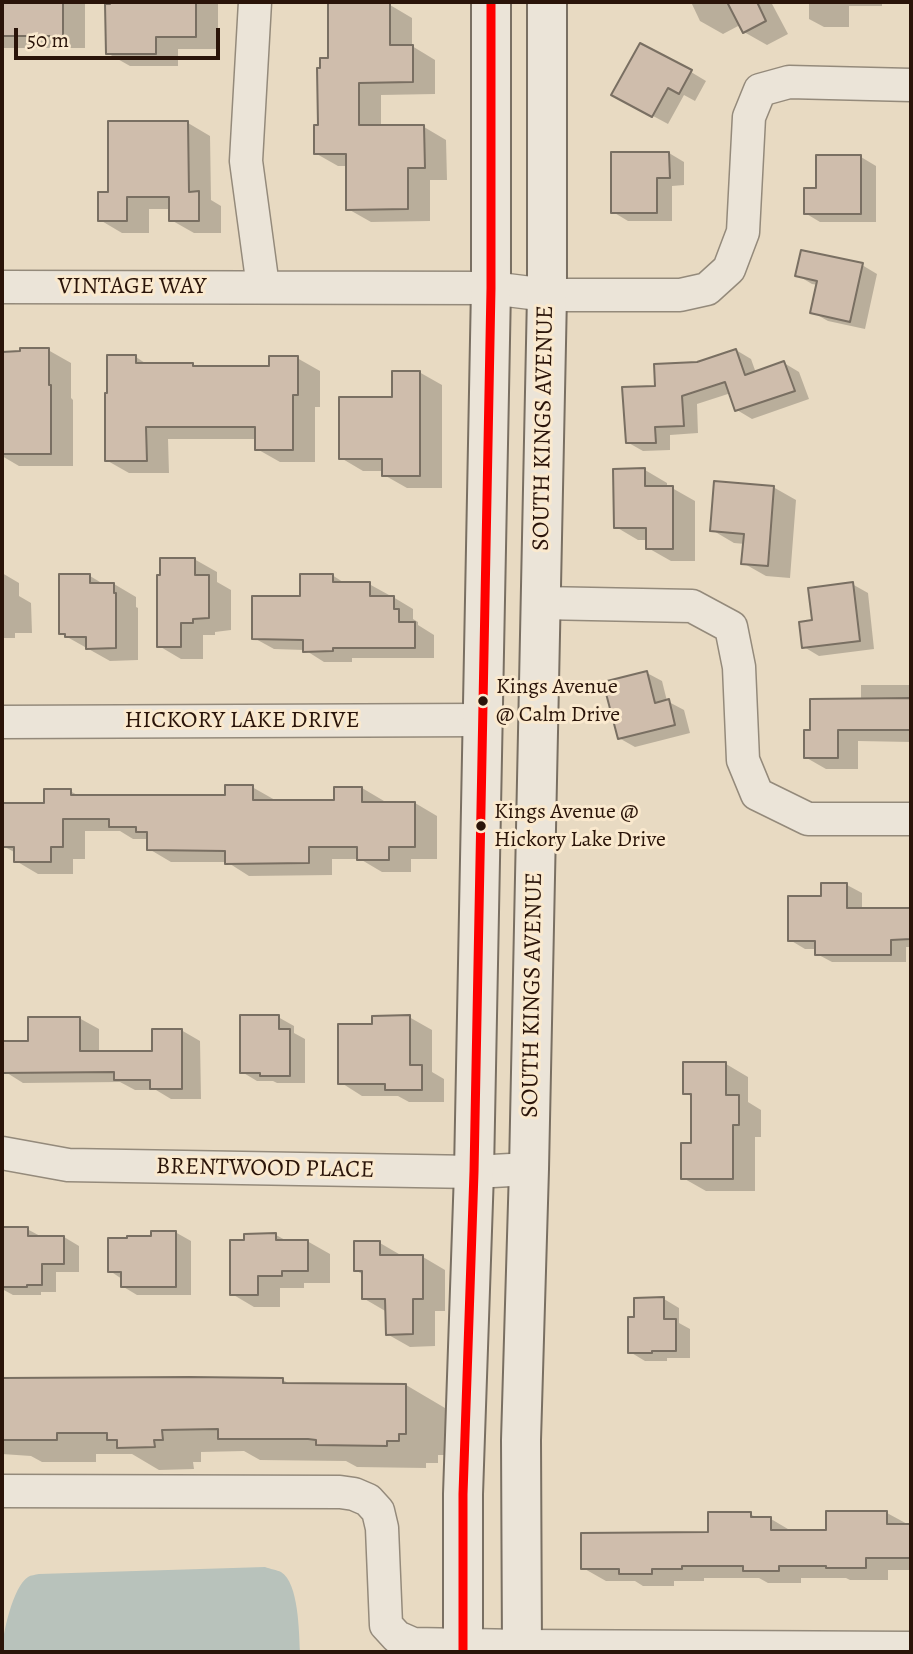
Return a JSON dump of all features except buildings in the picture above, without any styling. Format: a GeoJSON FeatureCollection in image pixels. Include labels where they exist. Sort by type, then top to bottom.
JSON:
{"type":"FeatureCollection","features":[{"type":"Feature","properties":{"kind":"main road"},"geometry":{"type":"LineString","coordinates":[[463,1649],[463,1494],[474,1172],[491,288],[491,2]]}},
{"type":"Feature","properties":{"kind":"main road","name":"SOUTH KINGS AVENUE"},"geometry":{"type":"LineString","coordinates":[[522,1649],[522,1440],[547,295],[547,2]]}},
{"type":"Feature","properties":{"kind":"street"},"geometry":{"type":"LineString","coordinates":[[255,2],[246,161],[263,287]]}},
{"type":"Feature","properties":{"kind":"street","name":"VINTAGE WAY"},"geometry":{"type":"LineString","coordinates":[[2,287],[491,288],[547,295],[680,295],[707,289],[729,269],[743,232],[749,117],[760,90],[789,82],[911,85]]}},
{"type":"Feature","properties":{"kind":"street"},"geometry":{"type":"LineString","coordinates":[[541,603],[692,606],[731,627],[739,667],[743,760],[757,794],[808,819],[911,819]]}},
{"type":"Feature","properties":{"kind":"street","name":"HICKORY LAKE DRIVE"},"geometry":{"type":"LineString","coordinates":[[2,722],[482,720]]}},
{"type":"Feature","properties":{"kind":"street","name":"BRENTWOOD PLACE"},"geometry":{"type":"LineString","coordinates":[[2,1153],[68,1165],[474,1172],[529,1169]]}},
{"type":"Feature","properties":{"kind":"street"},"geometry":{"type":"LineString","coordinates":[[2,1491],[354,1494],[368,1500],[378,1511],[382,1528],[386,1625],[397,1637],[413,1644],[463,1649],[911,1648]]}},
{"type":"Feature","properties":{"kind":"shaded area"},"geometry":{"type":"Polygon","coordinates":[[[265,1567],[281,1572],[291,1586],[297,1609],[300,1652],[2,1652],[13,1600],[23,1582],[30,1576],[265,1567]]]}},
{"type":"Feature","properties":{"kind":"transit line"},"geometry":{"type":"LineString","coordinates":[[463,1652],[463,1494],[474,1172],[491,288],[491,2]]}},
{"type":"Feature","properties":{"kind":"place","name":"Kings Avenue @ Calm Drive"},"geometry":{"type":"Point","coordinates":[483,701]}},
{"type":"Feature","properties":{"kind":"place","name":"Kings Avenue @ Hickory Lake Drive"},"geometry":{"type":"Point","coordinates":[481,826]}}]}
